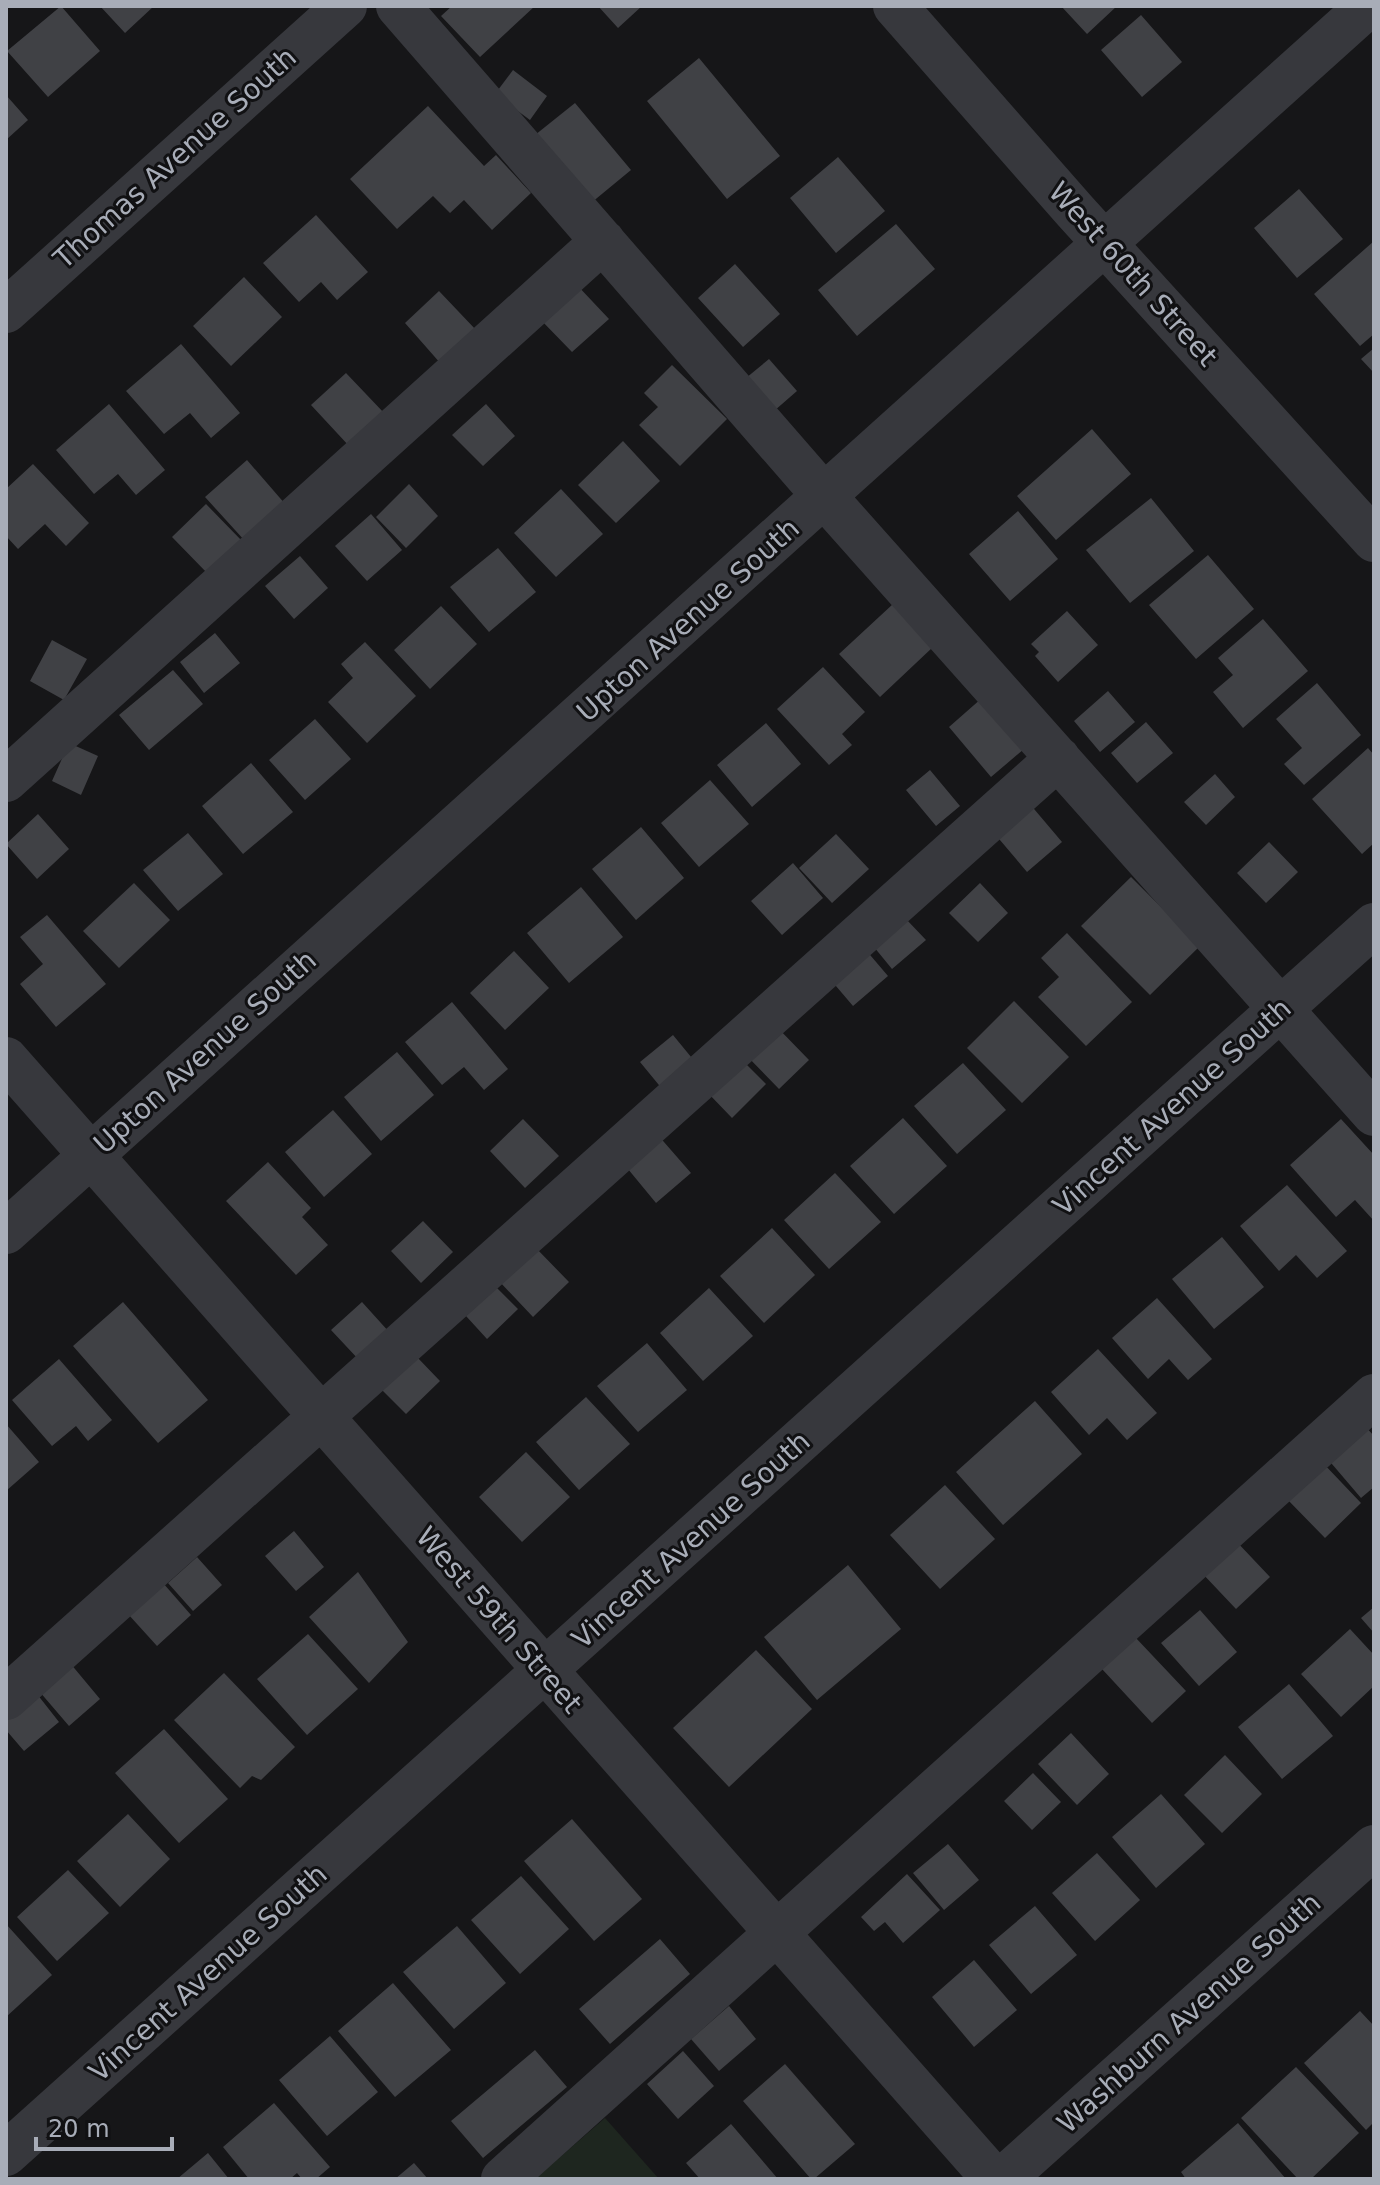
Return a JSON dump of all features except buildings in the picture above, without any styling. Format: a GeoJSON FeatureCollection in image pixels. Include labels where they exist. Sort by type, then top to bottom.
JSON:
{"type":"FeatureCollection","features":[{"type":"Feature","properties":{"kind":"street","name":"Thomas Avenue South"},"geometry":{"type":"LineString","coordinates":[[6,311],[345,6]]}},
{"type":"Feature","properties":{"kind":"street"},"geometry":{"type":"LineString","coordinates":[[398,6],[825,497],[1374,1114]]}},
{"type":"Feature","properties":{"kind":"street","name":"West 60th Street"},"geometry":{"type":"LineString","coordinates":[[895,6],[1374,540]]}},
{"type":"Feature","properties":{"kind":"street","name":"Upton Avenue South"},"geometry":{"type":"LineString","coordinates":[[6,1232],[1368,9]]}},
{"type":"Feature","properties":{"kind":"street"},"geometry":{"type":"LineString","coordinates":[[6,780],[603,241]]}},
{"type":"Feature","properties":{"kind":"street"},"geometry":{"type":"LineString","coordinates":[[6,1698],[1058,758]]}},
{"type":"Feature","properties":{"kind":"street","name":"Vincent Avenue South"},"geometry":{"type":"LineString","coordinates":[[6,2154],[1374,925]]}},
{"type":"Feature","properties":{"kind":"street","name":"West 59th Street"},"geometry":{"type":"LineString","coordinates":[[6,1059],[994,2179]]}},
{"type":"Feature","properties":{"kind":"street"},"geometry":{"type":"LineString","coordinates":[[503,2179],[1374,1396]]}},
{"type":"Feature","properties":{"kind":"street","name":"Washburn Avenue South"},"geometry":{"type":"LineString","coordinates":[[1003,2179],[1374,1847]]}},
{"type":"Feature","properties":{"kind":"shaded area"},"geometry":{"type":"Polygon","coordinates":[[[605,2118],[659,2179],[535,2179],[605,2118]]]}}]}
